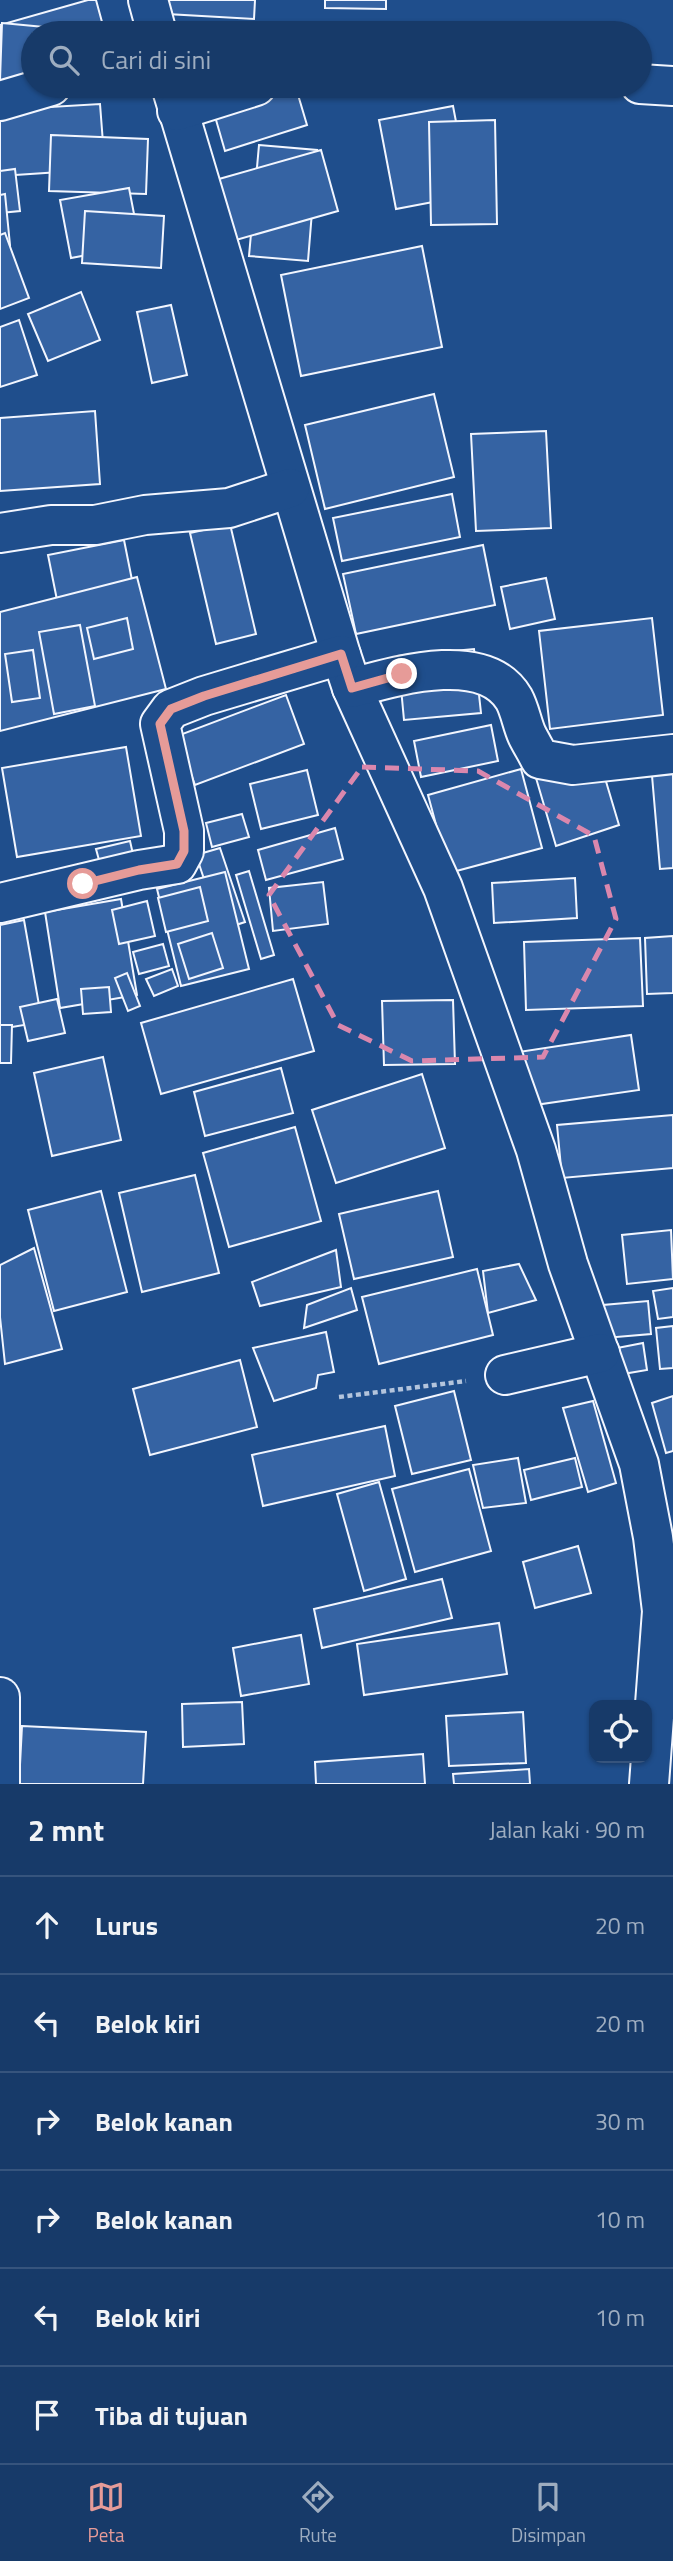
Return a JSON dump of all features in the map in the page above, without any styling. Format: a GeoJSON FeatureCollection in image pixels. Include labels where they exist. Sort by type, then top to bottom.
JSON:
{"type":"FeatureCollection","features":[{"type":"Feature","properties":{"kind":"street"},"geometry":{"type":"LineString","coordinates":[[148,0],[154,21]]}},
{"type":"Feature","properties":{"kind":"street"},"geometry":{"type":"LineString","coordinates":[[652,85],[673,86]]}},
{"type":"Feature","properties":{"kind":"street"},"geometry":{"type":"LineString","coordinates":[[0,101],[21,95]]}},
{"type":"Feature","properties":{"kind":"street"},"geometry":{"type":"LineString","coordinates":[[174,98],[346,671],[443,888],[536,1150],[568,1264],[639,1464],[653,1537],[662,1611],[649,1784]]}},
{"type":"Feature","properties":{"kind":"street"},"geometry":{"type":"LineString","coordinates":[[0,533],[51,525],[95,525],[145,515],[229,508],[290,488]]}},
{"type":"Feature","properties":{"kind":"street"},"geometry":{"type":"LineString","coordinates":[[0,903],[139,870],[177,864],[184,851],[184,831],[160,724],[171,709],[204,696],[346,671],[402,674],[451,669],[492,677],[513,698],[540,759],[573,765],[673,754]]}},
{"type":"Feature","properties":{"kind":"street"},"geometry":{"type":"LineString","coordinates":[[505,1376],[600,1353]]}},
{"type":"Feature","properties":{"kind":"street"},"geometry":{"type":"LineString","coordinates":[[0,1697],[1,1784]]}},
{"type":"Feature","properties":{"kind":"path"},"geometry":{"type":"LineString","coordinates":[[339,1397],[505,1376]]}},
{"type":"Feature","properties":{"kind":"highlighted area"},"geometry":{"type":"Polygon","coordinates":[[[362,767],[478,771],[594,836],[616,919],[543,1057],[412,1061],[338,1025],[269,895],[362,767]]]}},
{"type":"Feature","properties":{"kind":"building"},"geometry":{"type":"Polygon","coordinates":[[[88,0],[96,0],[102,21],[21,21],[21,81],[0,87],[0,25],[88,0]]]}},
{"type":"Feature","properties":{"kind":"building"},"geometry":{"type":"Polygon","coordinates":[[[168,0],[255,0],[254,19],[167,14],[168,0]]]}},
{"type":"Feature","properties":{"kind":"building"},"geometry":{"type":"Polygon","coordinates":[[[325,0],[386,0],[386,9],[325,8],[325,0]]]}},
{"type":"Feature","properties":{"kind":"building"},"geometry":{"type":"Polygon","coordinates":[[[2,23],[21,25],[21,82],[0,80],[2,23]]]}},
{"type":"Feature","properties":{"kind":"building"},"geometry":{"type":"Polygon","coordinates":[[[13,83],[22,152],[0,155],[0,84],[13,83]]]}},
{"type":"Feature","properties":{"kind":"building"},"geometry":{"type":"Polygon","coordinates":[[[263,98],[299,98],[307,125],[225,151],[214,113],[263,98]]]}},
{"type":"Feature","properties":{"kind":"building"},"geometry":{"type":"Polygon","coordinates":[[[100,104],[105,169],[0,176],[0,110],[100,104]]]}},
{"type":"Feature","properties":{"kind":"building"},"geometry":{"type":"Polygon","coordinates":[[[453,106],[470,195],[396,209],[379,120],[453,106]]]}},
{"type":"Feature","properties":{"kind":"building"},"geometry":{"type":"Polygon","coordinates":[[[495,120],[497,224],[431,225],[429,122],[495,120]]]}},
{"type":"Feature","properties":{"kind":"building"},"geometry":{"type":"Polygon","coordinates":[[[51,135],[148,139],[146,194],[49,191],[51,135]]]}},
{"type":"Feature","properties":{"kind":"building"},"geometry":{"type":"Polygon","coordinates":[[[259,145],[317,150],[308,261],[249,256],[259,145]]]}},
{"type":"Feature","properties":{"kind":"building"},"geometry":{"type":"Polygon","coordinates":[[[321,150],[338,211],[236,240],[219,179],[321,150]]]}},
{"type":"Feature","properties":{"kind":"building"},"geometry":{"type":"Polygon","coordinates":[[[15,169],[20,211],[0,213],[0,171],[15,169]]]}},
{"type":"Feature","properties":{"kind":"building"},"geometry":{"type":"Polygon","coordinates":[[[129,188],[140,245],[71,258],[60,200],[129,188]]]}},
{"type":"Feature","properties":{"kind":"building"},"geometry":{"type":"Polygon","coordinates":[[[5,194],[10,245],[0,246],[0,195],[5,194]]]}},
{"type":"Feature","properties":{"kind":"building"},"geometry":{"type":"Polygon","coordinates":[[[85,211],[164,216],[161,268],[82,263],[85,211]]]}},
{"type":"Feature","properties":{"kind":"building"},"geometry":{"type":"Polygon","coordinates":[[[5,233],[29,298],[0,309],[0,235],[5,233]]]}},
{"type":"Feature","properties":{"kind":"building"},"geometry":{"type":"Polygon","coordinates":[[[422,246],[442,347],[301,376],[281,275],[422,246]]]}},
{"type":"Feature","properties":{"kind":"building"},"geometry":{"type":"Polygon","coordinates":[[[81,292],[100,340],[48,361],[28,314],[81,292]]]}},
{"type":"Feature","properties":{"kind":"building"},"geometry":{"type":"Polygon","coordinates":[[[171,305],[187,375],[152,383],[137,312],[171,305]]]}},
{"type":"Feature","properties":{"kind":"building"},"geometry":{"type":"Polygon","coordinates":[[[19,320],[37,375],[0,387],[0,327],[19,320]]]}},
{"type":"Feature","properties":{"kind":"building"},"geometry":{"type":"Polygon","coordinates":[[[434,394],[454,477],[325,509],[305,425],[434,394]]]}},
{"type":"Feature","properties":{"kind":"building"},"geometry":{"type":"Polygon","coordinates":[[[95,411],[100,484],[0,491],[0,418],[95,411]]]}},
{"type":"Feature","properties":{"kind":"building"},"geometry":{"type":"Polygon","coordinates":[[[546,431],[551,528],[476,531],[471,434],[546,431]]]}},
{"type":"Feature","properties":{"kind":"building"},"geometry":{"type":"Polygon","coordinates":[[[452,494],[460,537],[342,561],[333,518],[452,494]]]}},
{"type":"Feature","properties":{"kind":"building"},"geometry":{"type":"Polygon","coordinates":[[[230,524],[256,634],[216,644],[190,533],[230,524]]]}},
{"type":"Feature","properties":{"kind":"building"},"geometry":{"type":"Polygon","coordinates":[[[124,540],[135,595],[59,610],[48,555],[124,540]]]}},
{"type":"Feature","properties":{"kind":"building"},"geometry":{"type":"Polygon","coordinates":[[[483,545],[495,605],[356,634],[343,574],[483,545]]]}},
{"type":"Feature","properties":{"kind":"building"},"geometry":{"type":"Polygon","coordinates":[[[137,577],[166,689],[0,731],[0,612],[137,577]]]}},
{"type":"Feature","properties":{"kind":"building"},"geometry":{"type":"Polygon","coordinates":[[[546,578],[555,619],[510,629],[501,587],[546,578]]]}},
{"type":"Feature","properties":{"kind":"building"},"geometry":{"type":"Polygon","coordinates":[[[127,618],[133,649],[94,659],[87,628],[127,618]]]}},
{"type":"Feature","properties":{"kind":"building"},"geometry":{"type":"Polygon","coordinates":[[[652,618],[663,715],[550,729],[539,631],[652,618]]]}},
{"type":"Feature","properties":{"kind":"building"},"geometry":{"type":"Polygon","coordinates":[[[80,625],[95,706],[54,714],[39,632],[80,625]]]}},
{"type":"Feature","properties":{"kind":"building"},"geometry":{"type":"Polygon","coordinates":[[[474,649],[481,713],[404,720],[398,656],[474,649]]]}},
{"type":"Feature","properties":{"kind":"building"},"geometry":{"type":"Polygon","coordinates":[[[33,650],[40,698],[12,702],[5,654],[33,650]]]}},
{"type":"Feature","properties":{"kind":"building"},"geometry":{"type":"Polygon","coordinates":[[[286,695],[304,744],[195,785],[177,736],[286,695]]]}},
{"type":"Feature","properties":{"kind":"building"},"geometry":{"type":"Polygon","coordinates":[[[491,725],[498,761],[421,777],[414,741],[491,725]]]}},
{"type":"Feature","properties":{"kind":"building"},"geometry":{"type":"Polygon","coordinates":[[[126,747],[141,836],[17,857],[2,768],[126,747]]]}},
{"type":"Feature","properties":{"kind":"building"},"geometry":{"type":"Polygon","coordinates":[[[599,758],[619,825],[556,846],[536,778],[599,758]]]}},
{"type":"Feature","properties":{"kind":"building"},"geometry":{"type":"Polygon","coordinates":[[[673,762],[673,868],[660,869],[651,764],[673,762]]]}},
{"type":"Feature","properties":{"kind":"building"},"geometry":{"type":"Polygon","coordinates":[[[521,769],[542,848],[449,873],[428,795],[521,769]]]}},
{"type":"Feature","properties":{"kind":"building"},"geometry":{"type":"Polygon","coordinates":[[[307,770],[318,815],[261,829],[250,784],[307,770]]]}},
{"type":"Feature","properties":{"kind":"building"},"geometry":{"type":"Polygon","coordinates":[[[242,814],[249,837],[212,847],[206,823],[242,814]]]}},
{"type":"Feature","properties":{"kind":"building"},"geometry":{"type":"Polygon","coordinates":[[[335,828],[343,859],[266,880],[258,850],[335,828]]]}},
{"type":"Feature","properties":{"kind":"building"},"geometry":{"type":"Polygon","coordinates":[[[130,841],[135,863],[102,871],[96,849],[130,841]]]}},
{"type":"Feature","properties":{"kind":"building"},"geometry":{"type":"Polygon","coordinates":[[[220,848],[245,922],[221,930],[196,855],[220,848]]]}},
{"type":"Feature","properties":{"kind":"building"},"geometry":{"type":"Polygon","coordinates":[[[249,871],[274,955],[261,959],[236,875],[249,871]]]}},
{"type":"Feature","properties":{"kind":"building"},"geometry":{"type":"Polygon","coordinates":[[[225,872],[249,969],[181,986],[157,889],[225,872]]]}},
{"type":"Feature","properties":{"kind":"building"},"geometry":{"type":"Polygon","coordinates":[[[575,878],[577,918],[494,923],[492,883],[575,878]]]}},
{"type":"Feature","properties":{"kind":"building"},"geometry":{"type":"Polygon","coordinates":[[[323,882],[328,924],[273,931],[269,888],[323,882]]]}},
{"type":"Feature","properties":{"kind":"building"},"geometry":{"type":"Polygon","coordinates":[[[200,887],[208,921],[166,932],[158,898],[200,887]]]}},
{"type":"Feature","properties":{"kind":"building"},"geometry":{"type":"Polygon","coordinates":[[[121,899],[137,995],[60,1008],[45,912],[121,899]]]}},
{"type":"Feature","properties":{"kind":"building"},"geometry":{"type":"Polygon","coordinates":[[[147,901],[155,936],[119,944],[112,910],[147,901]]]}},
{"type":"Feature","properties":{"kind":"building"},"geometry":{"type":"Polygon","coordinates":[[[24,920],[42,1022],[0,1029],[0,925],[24,920]]]}},
{"type":"Feature","properties":{"kind":"building"},"geometry":{"type":"Polygon","coordinates":[[[212,933],[223,968],[189,979],[178,944],[212,933]]]}},
{"type":"Feature","properties":{"kind":"building"},"geometry":{"type":"Polygon","coordinates":[[[673,936],[673,993],[647,994],[645,938],[673,936]]]}},
{"type":"Feature","properties":{"kind":"building"},"geometry":{"type":"Polygon","coordinates":[[[640,938],[643,1006],[526,1010],[524,942],[640,938]]]}},
{"type":"Feature","properties":{"kind":"building"},"geometry":{"type":"Polygon","coordinates":[[[163,944],[169,966],[139,974],[133,952],[163,944]]]}},
{"type":"Feature","properties":{"kind":"building"},"geometry":{"type":"Polygon","coordinates":[[[172,969],[178,986],[154,996],[146,979],[172,969]]]}},
{"type":"Feature","properties":{"kind":"building"},"geometry":{"type":"Polygon","coordinates":[[[127,973],[140,1006],[128,1011],[115,978],[127,973]]]}},
{"type":"Feature","properties":{"kind":"building"},"geometry":{"type":"Polygon","coordinates":[[[293,979],[314,1051],[161,1094],[141,1023],[293,979]]]}},
{"type":"Feature","properties":{"kind":"building"},"geometry":{"type":"Polygon","coordinates":[[[109,987],[111,1012],[83,1014],[81,989],[109,987]]]}},
{"type":"Feature","properties":{"kind":"building"},"geometry":{"type":"Polygon","coordinates":[[[57,999],[65,1033],[28,1041],[20,1007],[57,999]]]}},
{"type":"Feature","properties":{"kind":"building"},"geometry":{"type":"Polygon","coordinates":[[[453,1000],[455,1064],[384,1065],[382,1001],[453,1000]]]}},
{"type":"Feature","properties":{"kind":"building"},"geometry":{"type":"Polygon","coordinates":[[[0,1025],[12,1025],[11,1063],[0,1063],[0,1025]]]}},
{"type":"Feature","properties":{"kind":"building"},"geometry":{"type":"Polygon","coordinates":[[[631,1035],[639,1090],[521,1107],[512,1053],[631,1035]]]}},
{"type":"Feature","properties":{"kind":"building"},"geometry":{"type":"Polygon","coordinates":[[[103,1057],[121,1140],[52,1156],[34,1073],[103,1057]]]}},
{"type":"Feature","properties":{"kind":"building"},"geometry":{"type":"Polygon","coordinates":[[[281,1068],[293,1113],[205,1136],[194,1092],[281,1068]]]}},
{"type":"Feature","properties":{"kind":"building"},"geometry":{"type":"Polygon","coordinates":[[[422,1074],[445,1148],[336,1183],[312,1110],[422,1074]]]}},
{"type":"Feature","properties":{"kind":"building"},"geometry":{"type":"Polygon","coordinates":[[[673,1115],[673,1168],[562,1178],[557,1125],[673,1115]]]}},
{"type":"Feature","properties":{"kind":"building"},"geometry":{"type":"Polygon","coordinates":[[[295,1127],[321,1221],[229,1247],[203,1153],[295,1127]]]}},
{"type":"Feature","properties":{"kind":"building"},"geometry":{"type":"Polygon","coordinates":[[[195,1175],[219,1273],[142,1292],[119,1193],[195,1175]]]}},
{"type":"Feature","properties":{"kind":"building"},"geometry":{"type":"Polygon","coordinates":[[[101,1191],[127,1292],[54,1311],[28,1210],[101,1191]]]}},
{"type":"Feature","properties":{"kind":"building"},"geometry":{"type":"Polygon","coordinates":[[[438,1191],[453,1257],[354,1279],[339,1214],[438,1191]]]}},
{"type":"Feature","properties":{"kind":"building"},"geometry":{"type":"Polygon","coordinates":[[[671,1230],[673,1279],[627,1284],[622,1235],[671,1230]]]}},
{"type":"Feature","properties":{"kind":"building"},"geometry":{"type":"Polygon","coordinates":[[[34,1248],[62,1349],[5,1364],[0,1317],[0,1265],[34,1248]]]}},
{"type":"Feature","properties":{"kind":"building"},"geometry":{"type":"Polygon","coordinates":[[[336,1250],[341,1287],[260,1306],[252,1282],[336,1250]]]}},
{"type":"Feature","properties":{"kind":"building"},"geometry":{"type":"Polygon","coordinates":[[[519,1264],[536,1300],[488,1313],[483,1271],[519,1264]]]}},
{"type":"Feature","properties":{"kind":"building"},"geometry":{"type":"Polygon","coordinates":[[[477,1269],[493,1335],[379,1364],[362,1297],[477,1269]]]}},
{"type":"Feature","properties":{"kind":"building"},"geometry":{"type":"Polygon","coordinates":[[[351,1288],[357,1310],[304,1328],[307,1305],[351,1288]]]}},
{"type":"Feature","properties":{"kind":"building"},"geometry":{"type":"Polygon","coordinates":[[[673,1288],[673,1317],[658,1319],[653,1291],[673,1288]]]}},
{"type":"Feature","properties":{"kind":"building"},"geometry":{"type":"Polygon","coordinates":[[[648,1301],[651,1334],[605,1338],[603,1305],[648,1301]]]}},
{"type":"Feature","properties":{"kind":"building"},"geometry":{"type":"Polygon","coordinates":[[[673,1326],[673,1368],[660,1369],[656,1328],[673,1326]]]}},
{"type":"Feature","properties":{"kind":"building"},"geometry":{"type":"Polygon","coordinates":[[[326,1332],[334,1372],[318,1375],[316,1388],[274,1401],[253,1348],[326,1332]]]}},
{"type":"Feature","properties":{"kind":"building"},"geometry":{"type":"Polygon","coordinates":[[[643,1343],[647,1370],[617,1375],[612,1349],[643,1343]]]}},
{"type":"Feature","properties":{"kind":"building"},"geometry":{"type":"Polygon","coordinates":[[[240,1360],[257,1427],[150,1455],[133,1389],[240,1360]]]}},
{"type":"Feature","properties":{"kind":"building"},"geometry":{"type":"Polygon","coordinates":[[[454,1391],[471,1460],[412,1474],[395,1406],[454,1391]]]}},
{"type":"Feature","properties":{"kind":"building"},"geometry":{"type":"Polygon","coordinates":[[[673,1396],[673,1451],[666,1453],[652,1403],[673,1396]]]}},
{"type":"Feature","properties":{"kind":"building"},"geometry":{"type":"Polygon","coordinates":[[[593,1401],[616,1483],[588,1492],[563,1408],[593,1401]]]}},
{"type":"Feature","properties":{"kind":"building"},"geometry":{"type":"Polygon","coordinates":[[[385,1426],[395,1476],[263,1506],[252,1455],[385,1426]]]}},
{"type":"Feature","properties":{"kind":"building"},"geometry":{"type":"Polygon","coordinates":[[[518,1458],[526,1503],[483,1508],[473,1465],[518,1458]]]}},
{"type":"Feature","properties":{"kind":"building"},"geometry":{"type":"Polygon","coordinates":[[[575,1458],[582,1487],[531,1500],[524,1470],[575,1458]]]}},
{"type":"Feature","properties":{"kind":"building"},"geometry":{"type":"Polygon","coordinates":[[[469,1469],[491,1551],[415,1572],[392,1489],[469,1469]]]}},
{"type":"Feature","properties":{"kind":"building"},"geometry":{"type":"Polygon","coordinates":[[[379,1482],[406,1579],[364,1591],[337,1494],[379,1482]]]}},
{"type":"Feature","properties":{"kind":"building"},"geometry":{"type":"Polygon","coordinates":[[[578,1546],[591,1593],[535,1608],[523,1562],[578,1546]]]}},
{"type":"Feature","properties":{"kind":"building"},"geometry":{"type":"Polygon","coordinates":[[[442,1579],[452,1618],[322,1648],[314,1609],[442,1579]]]}},
{"type":"Feature","properties":{"kind":"building"},"geometry":{"type":"Polygon","coordinates":[[[499,1623],[507,1674],[364,1695],[357,1644],[499,1623]]]}},
{"type":"Feature","properties":{"kind":"building"},"geometry":{"type":"Polygon","coordinates":[[[301,1635],[309,1684],[241,1696],[233,1648],[301,1635]]]}},
{"type":"Feature","properties":{"kind":"building"},"geometry":{"type":"Polygon","coordinates":[[[242,1702],[244,1744],[183,1747],[182,1704],[242,1702]]]}},
{"type":"Feature","properties":{"kind":"building"},"geometry":{"type":"Polygon","coordinates":[[[523,1712],[526,1763],[449,1766],[446,1716],[523,1712]]]}},
{"type":"Feature","properties":{"kind":"building"},"geometry":{"type":"Polygon","coordinates":[[[22,1726],[146,1732],[143,1784],[19,1784],[22,1726]]]}},
{"type":"Feature","properties":{"kind":"building"},"geometry":{"type":"Polygon","coordinates":[[[423,1754],[425,1784],[316,1784],[315,1762],[423,1754]]]}},
{"type":"Feature","properties":{"kind":"building"},"geometry":{"type":"Polygon","coordinates":[[[529,1769],[530,1784],[454,1784],[453,1774],[529,1769]]]}},
{"type":"Feature","properties":{"kind":"route"},"geometry":{"type":"LineString","coordinates":[[83,884],[177,864],[184,851],[184,831],[160,724],[171,709],[204,696],[341,654],[352,688],[402,674]]}}]}
